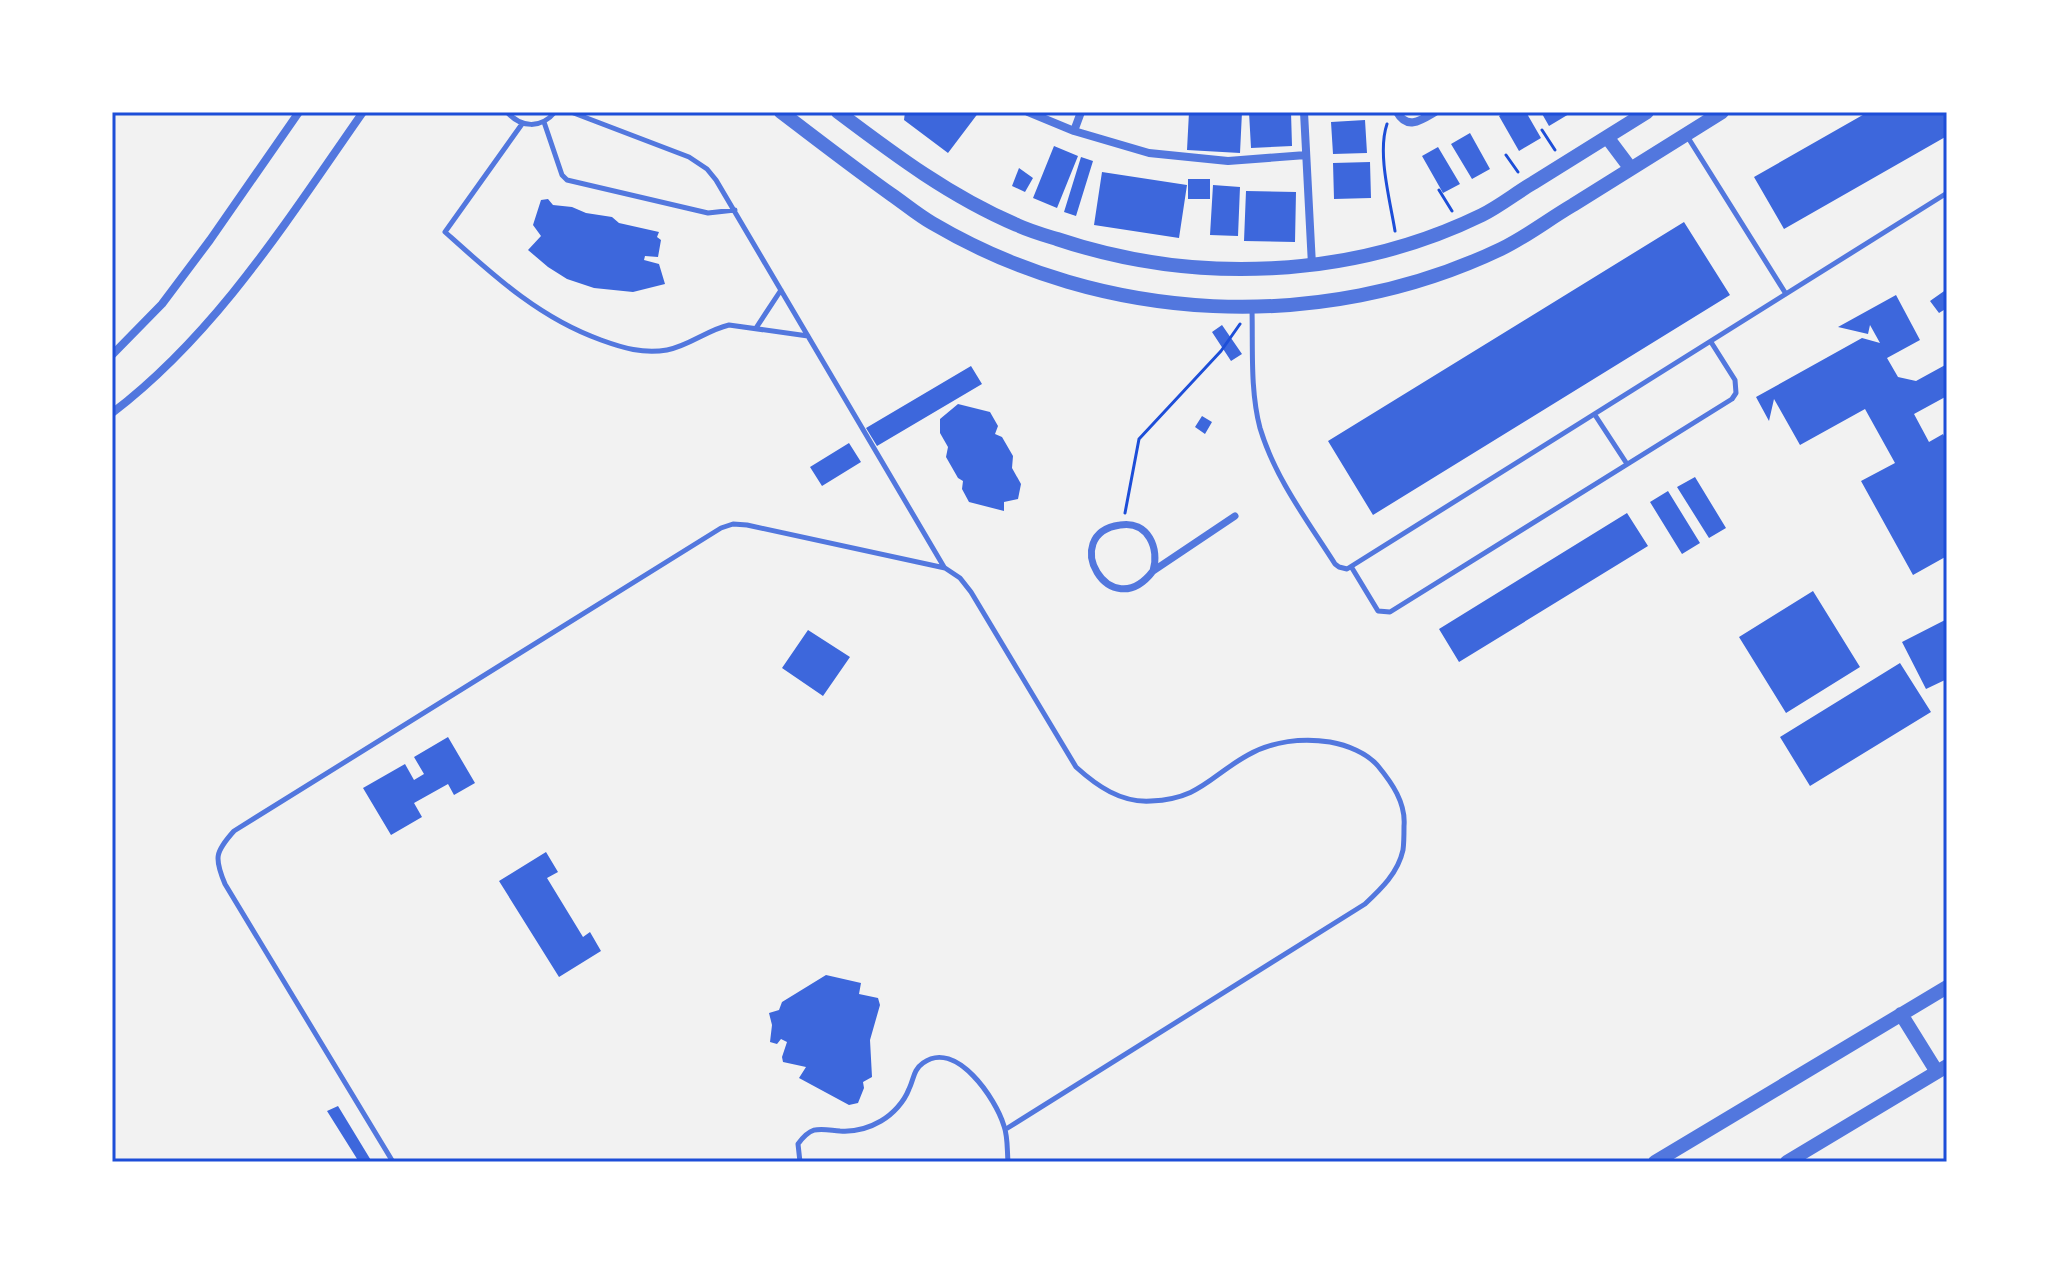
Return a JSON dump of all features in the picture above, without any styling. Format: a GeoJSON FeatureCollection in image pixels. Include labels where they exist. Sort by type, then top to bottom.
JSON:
{"type":"FeatureCollection","features":[{"type":"Feature","properties":{"kind":"street"},"geometry":{"type":"LineString","coordinates":[[112,355],[162,304],[299,112]]}},
{"type":"Feature","properties":{"kind":"street"},"geometry":{"type":"LineString","coordinates":[[112,413],[137,395],[198,334],[253,267],[363,112]]}},
{"type":"Feature","properties":{"kind":"street"},"geometry":{"type":"LineString","coordinates":[[781,112],[931,223],[1008,262],[1089,289],[1174,305],[1252,308],[1322,303],[1384,291],[1445,273],[1503,248],[1722,112]]}},
{"type":"Feature","properties":{"kind":"street"},"geometry":{"type":"LineString","coordinates":[[838,112],[945,189],[1018,226],[1096,252],[1177,267],[1251,269],[1312,265],[1355,257],[1397,247],[1460,224],[1483,214],[1647,112]]}},
{"type":"Feature","properties":{"kind":"street"},"geometry":{"type":"LineString","coordinates":[[1028,112],[1074,131],[1149,153],[1228,161],[1306,155]]}},
{"type":"Feature","properties":{"kind":"street"},"geometry":{"type":"LineString","coordinates":[[1074,131],[1081,112]]}},
{"type":"Feature","properties":{"kind":"street"},"geometry":{"type":"LineString","coordinates":[[1304,112],[1312,265]]}},
{"type":"Feature","properties":{"kind":"street"},"geometry":{"type":"LineString","coordinates":[[1397,112],[1401,119],[1409,123],[1418,122],[1435,112]]}},
{"type":"Feature","properties":{"kind":"street"},"geometry":{"type":"LineString","coordinates":[[1607,137],[1631,169]]}},
{"type":"Feature","properties":{"kind":"street"},"geometry":{"type":"LineString","coordinates":[[1153,571],[1156,561],[1152,540],[1134,525],[1108,528],[1093,544],[1092,566],[1097,575],[1108,585],[1133,587],[1235,516]]}},
{"type":"Feature","properties":{"kind":"street"},"geometry":{"type":"LineString","coordinates":[[1655,1162],[1947,987]]}},
{"type":"Feature","properties":{"kind":"street"},"geometry":{"type":"LineString","coordinates":[[1787,1162],[1809,1156],[1942,1069],[1901,1014]]}},
{"type":"Feature","properties":{"kind":"lane"},"geometry":{"type":"LineString","coordinates":[[507,112],[514,120],[529,125],[544,122],[555,112]]}},
{"type":"Feature","properties":{"kind":"lane"},"geometry":{"type":"LineString","coordinates":[[571,112],[689,157],[716,180],[945,568]]}},
{"type":"Feature","properties":{"kind":"lane"},"geometry":{"type":"LineString","coordinates":[[592,120],[598,112]]}},
{"type":"Feature","properties":{"kind":"lane"},"geometry":{"type":"LineString","coordinates":[[544,122],[562,175],[567,180],[708,213],[735,210]]}},
{"type":"Feature","properties":{"kind":"lane"},"geometry":{"type":"LineString","coordinates":[[522,124],[445,232],[519,296],[581,333],[640,351],[680,347],[723,326],[740,325],[808,336]]}},
{"type":"Feature","properties":{"kind":"lane"},"geometry":{"type":"LineString","coordinates":[[1686,134],[1786,294]]}},
{"type":"Feature","properties":{"kind":"lane"},"geometry":{"type":"LineString","coordinates":[[1252,308],[1254,383],[1260,425],[1273,465],[1335,564],[1343,568],[1352,567],[1947,193]]}},
{"type":"Feature","properties":{"kind":"lane"},"geometry":{"type":"LineString","coordinates":[[756,328],[781,290]]}},
{"type":"Feature","properties":{"kind":"lane"},"geometry":{"type":"LineString","coordinates":[[1352,567],[1378,611],[1390,612],[1732,399],[1736,393],[1735,380],[1711,342]]}},
{"type":"Feature","properties":{"kind":"lane"},"geometry":{"type":"LineString","coordinates":[[1595,415],[1627,464]]}},
{"type":"Feature","properties":{"kind":"lane"},"geometry":{"type":"LineString","coordinates":[[393,1162],[225,884],[217,866],[221,846],[234,831],[721,528],[733,524],[945,568],[960,578],[1076,767],[1096,785],[1120,797],[1147,802],[1174,799],[1199,790],[1248,755],[1280,743],[1312,740],[1345,745],[1374,761],[1395,787],[1405,818],[1403,851],[1389,881],[1365,904],[1006,1129]]}},
{"type":"Feature","properties":{"kind":"lane"},"geometry":{"type":"LineString","coordinates":[[800,1162],[798,1144],[804,1135],[823,1128],[843,1131],[864,1129],[882,1121],[898,1107],[909,1090],[915,1071],[926,1061],[940,1057],[953,1061],[977,1078],[995,1102],[1006,1129],[1008,1162]]}},
{"type":"Feature","properties":{"kind":"path"},"geometry":{"type":"LineString","coordinates":[[1388,122],[1382,149],[1397,247]]}},
{"type":"Feature","properties":{"kind":"path"},"geometry":{"type":"LineString","coordinates":[[1542,130],[1564,164]]}},
{"type":"Feature","properties":{"kind":"path"},"geometry":{"type":"LineString","coordinates":[[1506,155],[1528,186]]}},
{"type":"Feature","properties":{"kind":"path"},"geometry":{"type":"LineString","coordinates":[[1439,190],[1460,224]]}},
{"type":"Feature","properties":{"kind":"path"},"geometry":{"type":"LineString","coordinates":[[1123,524],[1139,439],[1221,351],[1252,308]]}},
{"type":"Feature","properties":{"kind":"building"},"geometry":{"type":"Polygon","coordinates":[[[905,112],[979,112],[948,153],[904,120],[905,112]]]}},
{"type":"Feature","properties":{"kind":"building"},"geometry":{"type":"Polygon","coordinates":[[[1189,112],[1242,112],[1240,153],[1187,150],[1189,112]]]}},
{"type":"Feature","properties":{"kind":"building"},"geometry":{"type":"Polygon","coordinates":[[[1249,112],[1291,112],[1292,146],[1251,148],[1249,112]]]}},
{"type":"Feature","properties":{"kind":"building"},"geometry":{"type":"Polygon","coordinates":[[[1505,112],[1526,112],[1541,138],[1519,151],[1499,116],[1505,112]]]}},
{"type":"Feature","properties":{"kind":"building"},"geometry":{"type":"Polygon","coordinates":[[[1541,112],[1568,112],[1569,114],[1549,126],[1541,112]]]}},
{"type":"Feature","properties":{"kind":"building"},"geometry":{"type":"Polygon","coordinates":[[[1868,112],[1947,112],[1947,136],[1784,229],[1754,177],[1868,112]]]}},
{"type":"Feature","properties":{"kind":"building"},"geometry":{"type":"Polygon","coordinates":[[[1365,120],[1367,153],[1333,154],[1331,122],[1365,120]]]}},
{"type":"Feature","properties":{"kind":"building"},"geometry":{"type":"Polygon","coordinates":[[[1470,133],[1490,169],[1472,179],[1451,144],[1470,133]]]}},
{"type":"Feature","properties":{"kind":"building"},"geometry":{"type":"Polygon","coordinates":[[[1054,146],[1078,156],[1057,208],[1033,198],[1054,146]]]}},
{"type":"Feature","properties":{"kind":"building"},"geometry":{"type":"Polygon","coordinates":[[[1438,147],[1460,184],[1443,193],[1422,156],[1438,147]]]}},
{"type":"Feature","properties":{"kind":"building"},"geometry":{"type":"Polygon","coordinates":[[[1081,157],[1093,161],[1076,216],[1064,212],[1081,157]]]}},
{"type":"Feature","properties":{"kind":"building"},"geometry":{"type":"Polygon","coordinates":[[[1370,162],[1371,198],[1334,199],[1333,163],[1370,162]]]}},
{"type":"Feature","properties":{"kind":"building"},"geometry":{"type":"Polygon","coordinates":[[[1019,168],[1033,178],[1025,192],[1012,186],[1019,168]]]}},
{"type":"Feature","properties":{"kind":"building"},"geometry":{"type":"Polygon","coordinates":[[[1102,172],[1187,185],[1179,238],[1094,225],[1102,172]]]}},
{"type":"Feature","properties":{"kind":"building"},"geometry":{"type":"Polygon","coordinates":[[[1188,179],[1210,179],[1210,199],[1188,199],[1188,179]]]}},
{"type":"Feature","properties":{"kind":"building"},"geometry":{"type":"Polygon","coordinates":[[[1213,185],[1240,187],[1238,236],[1210,235],[1213,185]]]}},
{"type":"Feature","properties":{"kind":"building"},"geometry":{"type":"Polygon","coordinates":[[[1246,191],[1296,192],[1295,242],[1244,241],[1246,191]]]}},
{"type":"Feature","properties":{"kind":"building"},"geometry":{"type":"Polygon","coordinates":[[[548,199],[553,205],[612,217],[619,223],[659,232],[658,257],[645,256],[644,260],[659,264],[665,284],[633,292],[594,288],[567,279],[548,267],[528,250],[541,236],[533,225],[541,200],[548,199]]]}},
{"type":"Feature","properties":{"kind":"building"},"geometry":{"type":"Polygon","coordinates":[[[1684,222],[1730,295],[1373,515],[1328,441],[1684,222]]]}},
{"type":"Feature","properties":{"kind":"building"},"geometry":{"type":"Polygon","coordinates":[[[1947,289],[1947,308],[1939,313],[1930,301],[1947,289]]]}},
{"type":"Feature","properties":{"kind":"building"},"geometry":{"type":"Polygon","coordinates":[[[1896,295],[1920,340],[1887,358],[1898,377],[1916,381],[1947,364],[1947,396],[1914,414],[1929,442],[1943,434],[1947,442],[1947,556],[1913,575],[1861,481],[1895,463],[1865,409],[1800,445],[1774,399],[1769,421],[1756,397],[1862,338],[1880,343],[1870,325],[1868,334],[1838,327],[1896,295]]]}},
{"type":"Feature","properties":{"kind":"building"},"geometry":{"type":"Polygon","coordinates":[[[1222,325],[1242,354],[1231,361],[1212,332],[1222,325]]]}},
{"type":"Feature","properties":{"kind":"building"},"geometry":{"type":"Polygon","coordinates":[[[971,366],[982,384],[877,446],[866,428],[971,366]]]}},
{"type":"Feature","properties":{"kind":"building"},"geometry":{"type":"Polygon","coordinates":[[[958,404],[990,412],[998,426],[995,434],[1002,437],[1013,456],[1012,468],[1021,484],[1018,499],[1004,502],[1004,511],[969,502],[962,489],[963,481],[946,457],[948,447],[940,433],[940,419],[958,404]]]}},
{"type":"Feature","properties":{"kind":"building"},"geometry":{"type":"Polygon","coordinates":[[[1202,416],[1212,422],[1205,434],[1195,427],[1202,416]]]}},
{"type":"Feature","properties":{"kind":"building"},"geometry":{"type":"Polygon","coordinates":[[[849,443],[861,462],[822,486],[810,467],[849,443]]]}},
{"type":"Feature","properties":{"kind":"building"},"geometry":{"type":"Polygon","coordinates":[[[1695,477],[1726,528],[1709,538],[1677,487],[1695,477]]]}},
{"type":"Feature","properties":{"kind":"building"},"geometry":{"type":"Polygon","coordinates":[[[1668,491],[1700,543],[1682,554],[1650,502],[1668,491]]]}},
{"type":"Feature","properties":{"kind":"building"},"geometry":{"type":"Polygon","coordinates":[[[1627,513],[1648,546],[1459,662],[1439,629],[1627,513]]]}},
{"type":"Feature","properties":{"kind":"building"},"geometry":{"type":"Polygon","coordinates":[[[1813,591],[1860,667],[1786,713],[1739,637],[1813,591]]]}},
{"type":"Feature","properties":{"kind":"building"},"geometry":{"type":"Polygon","coordinates":[[[1947,619],[1947,679],[1926,689],[1902,642],[1947,619]]]}},
{"type":"Feature","properties":{"kind":"building"},"geometry":{"type":"Polygon","coordinates":[[[808,630],[850,657],[823,696],[782,668],[808,630]]]}},
{"type":"Feature","properties":{"kind":"building"},"geometry":{"type":"Polygon","coordinates":[[[1900,663],[1931,712],[1810,786],[1780,737],[1900,663]]]}},
{"type":"Feature","properties":{"kind":"building"},"geometry":{"type":"Polygon","coordinates":[[[448,737],[475,783],[454,795],[448,784],[414,803],[422,817],[391,835],[363,788],[405,764],[414,780],[424,774],[414,757],[448,737]]]}},
{"type":"Feature","properties":{"kind":"building"},"geometry":{"type":"Polygon","coordinates":[[[546,852],[558,872],[547,878],[583,937],[590,932],[601,951],[559,977],[499,881],[546,852]]]}},
{"type":"Feature","properties":{"kind":"building"},"geometry":{"type":"Polygon","coordinates":[[[826,975],[861,983],[859,994],[878,998],[880,1005],[870,1040],[872,1077],[863,1082],[858,1103],[849,1105],[799,1078],[806,1067],[783,1062],[787,1042],[781,1039],[777,1044],[770,1042],[772,1025],[769,1013],[779,1010],[782,1002],[826,975]]]}},
{"type":"Feature","properties":{"kind":"building"},"geometry":{"type":"Polygon","coordinates":[[[338,1106],[372,1162],[359,1162],[327,1111],[338,1106]]]}}]}
